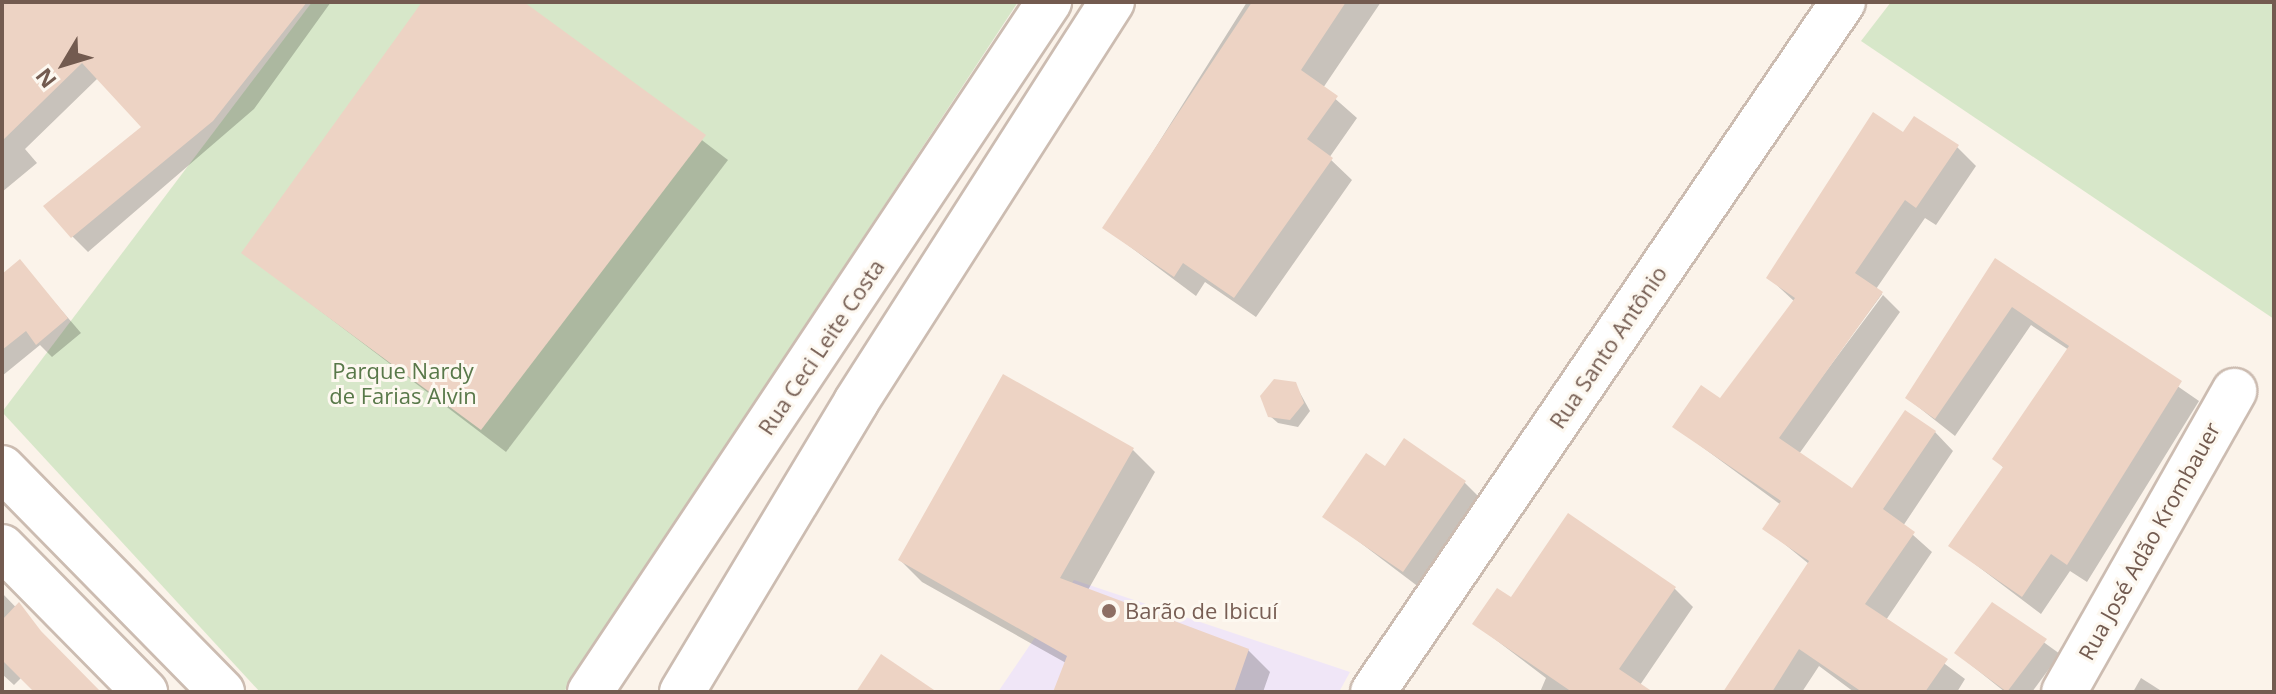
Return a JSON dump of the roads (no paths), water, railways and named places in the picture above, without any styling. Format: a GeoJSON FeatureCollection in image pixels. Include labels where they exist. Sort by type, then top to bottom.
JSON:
{"type":"FeatureCollection","features":[{"type":"Feature","properties":{"kind":"street"},"geometry":{"type":"LineString","coordinates":[[682,692],[1112,2]]}},
{"type":"Feature","properties":{"kind":"street","name":"Rua Santo Antônio"},"geometry":{"type":"LineString","coordinates":[[1373,692],[1843,2]]}},
{"type":"Feature","properties":{"kind":"street"},"geometry":{"type":"LineString","coordinates":[[1044,9],[1084,45]]}},
{"type":"Feature","properties":{"kind":"street","name":"Rua Ceci Leite Costa"},"geometry":{"type":"LineString","coordinates":[[590,692],[1044,9]]}},
{"type":"Feature","properties":{"kind":"street","name":"Rua José Adão Krombauer"},"geometry":{"type":"LineString","coordinates":[[2064,692],[2234,391]]}},
{"type":"Feature","properties":{"kind":"street"},"geometry":{"type":"LineString","coordinates":[[2,468],[222,692]]}},
{"type":"Feature","properties":{"kind":"street"},"geometry":{"type":"LineString","coordinates":[[2,547],[145,692]]}},
{"type":"Feature","properties":{"kind":"place","name":"Barão de Ibicuí"},"geometry":{"type":"Point","coordinates":[1109,611]}},
{"type":"Feature","properties":{"kind":"park label","name":"Parque Nardy de Farias Alvin"},"geometry":{"type":"Point","coordinates":[403,382]}}]}
